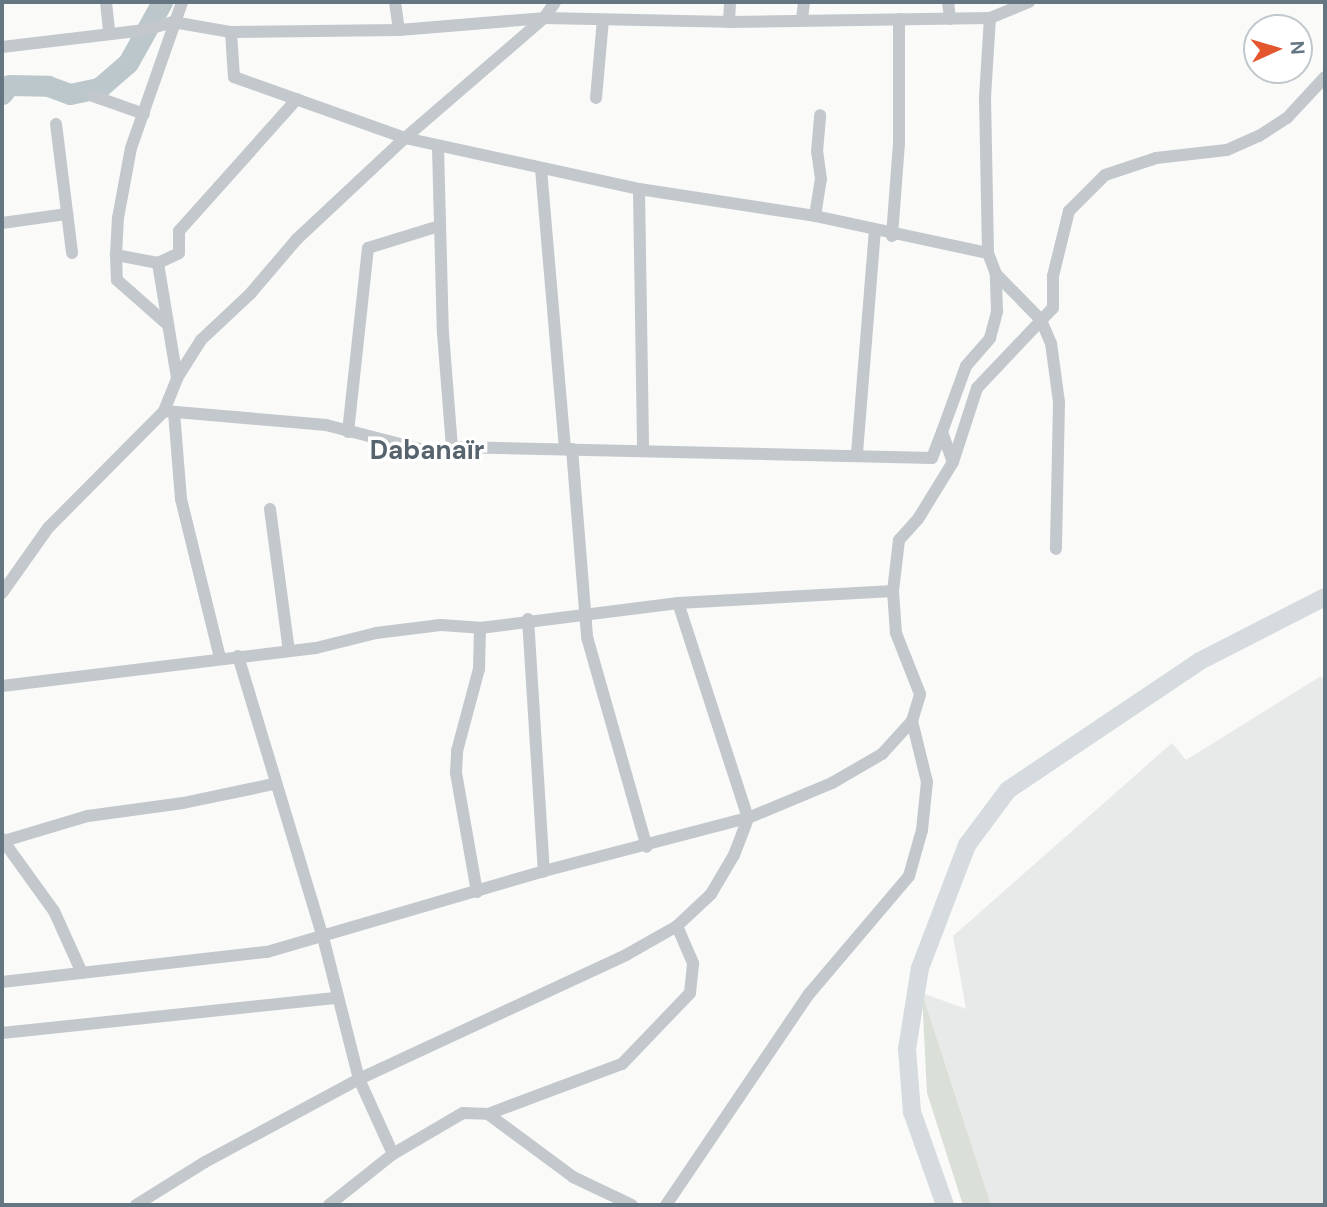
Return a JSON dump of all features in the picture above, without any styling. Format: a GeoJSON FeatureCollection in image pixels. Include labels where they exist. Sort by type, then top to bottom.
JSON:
{"type":"FeatureCollection","features":[{"type":"Feature","properties":{"kind":"main road"},"geometry":{"type":"LineString","coordinates":[[945,1205],[912,1112],[907,1049],[920,968],[967,845],[1008,790],[1199,661],[1325,597]]}},
{"type":"Feature","properties":{"kind":"street"},"geometry":{"type":"LineString","coordinates":[[106,2],[109,33]]}},
{"type":"Feature","properties":{"kind":"street"},"geometry":{"type":"LineString","coordinates":[[168,325],[117,279],[117,255],[124,180],[173,22],[182,2]]}},
{"type":"Feature","properties":{"kind":"street"},"geometry":{"type":"LineString","coordinates":[[395,2],[399,30]]}},
{"type":"Feature","properties":{"kind":"street"},"geometry":{"type":"LineString","coordinates":[[220,658],[181,499],[169,411],[177,378],[201,340],[250,294],[297,239],[405,138],[544,18],[555,2]]}},
{"type":"Feature","properties":{"kind":"street"},"geometry":{"type":"LineString","coordinates":[[729,22],[730,2]]}},
{"type":"Feature","properties":{"kind":"street"},"geometry":{"type":"LineString","coordinates":[[802,19],[804,2]]}},
{"type":"Feature","properties":{"kind":"street"},"geometry":{"type":"LineString","coordinates":[[948,2],[950,19]]}},
{"type":"Feature","properties":{"kind":"street"},"geometry":{"type":"LineString","coordinates":[[2,47],[173,22],[231,32],[399,30],[544,18],[729,22],[950,19],[990,18],[1029,2]]}},
{"type":"Feature","properties":{"kind":"street"},"geometry":{"type":"LineString","coordinates":[[2,593],[48,528],[169,411],[326,425],[427,451],[452,447],[857,453],[932,458],[966,366],[990,338],[997,311],[996,274],[988,254],[985,97],[990,18]]}},
{"type":"Feature","properties":{"kind":"street"},"geometry":{"type":"LineString","coordinates":[[892,236],[899,143],[899,19]]}},
{"type":"Feature","properties":{"kind":"street"},"geometry":{"type":"LineString","coordinates":[[596,99],[603,20]]}},
{"type":"Feature","properties":{"kind":"street"},"geometry":{"type":"LineString","coordinates":[[231,32],[234,77],[280,97],[298,99],[405,138],[639,189],[815,216],[892,236],[988,254]]}},
{"type":"Feature","properties":{"kind":"street"},"geometry":{"type":"LineString","coordinates":[[2,982],[267,952],[544,871],[647,847],[748,818],[858,770],[882,754],[912,721],[920,694],[896,634],[893,591],[899,540],[918,519],[953,462],[977,388],[1053,308],[1053,276],[1069,211],[1105,175],[1156,158],[1227,150],[1259,136],[1287,118],[1325,77]]}},
{"type":"Feature","properties":{"kind":"street"},"geometry":{"type":"LineString","coordinates":[[93,96],[144,114]]}},
{"type":"Feature","properties":{"kind":"street"},"geometry":{"type":"LineString","coordinates":[[117,255],[158,262],[179,253],[179,231],[298,99]]}},
{"type":"Feature","properties":{"kind":"street"},"geometry":{"type":"LineString","coordinates":[[815,216],[821,179],[817,152],[820,115]]}},
{"type":"Feature","properties":{"kind":"street"},"geometry":{"type":"LineString","coordinates":[[55,124],[72,253]]}},
{"type":"Feature","properties":{"kind":"street"},"geometry":{"type":"LineString","coordinates":[[438,147],[439,226],[452,447]]}},
{"type":"Feature","properties":{"kind":"street"},"geometry":{"type":"LineString","coordinates":[[541,169],[587,638],[647,847]]}},
{"type":"Feature","properties":{"kind":"street"},"geometry":{"type":"LineString","coordinates":[[639,189],[643,451]]}},
{"type":"Feature","properties":{"kind":"street"},"geometry":{"type":"LineString","coordinates":[[2,223],[67,214]]}},
{"type":"Feature","properties":{"kind":"street"},"geometry":{"type":"LineString","coordinates":[[348,432],[368,248],[439,226]]}},
{"type":"Feature","properties":{"kind":"street"},"geometry":{"type":"LineString","coordinates":[[857,453],[875,230]]}},
{"type":"Feature","properties":{"kind":"street"},"geometry":{"type":"LineString","coordinates":[[158,262],[177,378]]}},
{"type":"Feature","properties":{"kind":"street"},"geometry":{"type":"LineString","coordinates":[[996,274],[1021,294],[1041,320],[1051,343],[1059,402],[1056,549]]}},
{"type":"Feature","properties":{"kind":"street"},"geometry":{"type":"LineString","coordinates":[[942,432],[953,462]]}},
{"type":"Feature","properties":{"kind":"street"},"geometry":{"type":"LineString","coordinates":[[270,509],[289,651]]}},
{"type":"Feature","properties":{"kind":"street"},"geometry":{"type":"LineString","coordinates":[[2,686],[289,651],[376,633],[441,625],[480,628],[528,619],[678,603],[893,591]]}},
{"type":"Feature","properties":{"kind":"street"},"geometry":{"type":"LineString","coordinates":[[136,1205],[205,1162],[359,1079],[677,926],[711,894],[734,855],[748,818],[678,603]]}},
{"type":"Feature","properties":{"kind":"street"},"geometry":{"type":"LineString","coordinates":[[528,619],[544,871]]}},
{"type":"Feature","properties":{"kind":"street"},"geometry":{"type":"LineString","coordinates":[[477,892],[456,773],[480,669],[480,628]]}},
{"type":"Feature","properties":{"kind":"street"},"geometry":{"type":"LineString","coordinates":[[238,656],[274,784],[323,937],[359,1079],[393,1154]]}},
{"type":"Feature","properties":{"kind":"street"},"geometry":{"type":"LineString","coordinates":[[666,1205],[809,994],[909,876],[922,830],[927,782],[912,721]]}},
{"type":"Feature","properties":{"kind":"street"},"geometry":{"type":"LineString","coordinates":[[82,974],[54,911],[3,840],[88,816],[183,803],[274,784]]}},
{"type":"Feature","properties":{"kind":"street"},"geometry":{"type":"LineString","coordinates":[[329,1205],[393,1154],[453,1116],[488,1114],[622,1064],[690,993],[693,963],[677,926]]}},
{"type":"Feature","properties":{"kind":"street"},"geometry":{"type":"LineString","coordinates":[[2,1033],[337,998]]}},
{"type":"Feature","properties":{"kind":"street"},"geometry":{"type":"LineString","coordinates":[[488,1114],[573,1177],[632,1205]]}},
{"type":"Feature","properties":{"kind":"shaded area"},"geometry":{"type":"Polygon","coordinates":[[[1321,676],[1325,683],[1325,1205],[991,1205],[922,993],[966,1009],[953,936],[1172,743],[1186,760],[1321,676]]]}},
{"type":"Feature","properties":{"kind":"shaded area"},"geometry":{"type":"Polygon","coordinates":[[[922,993],[991,1205],[963,1205],[927,1093],[922,993]]]}},
{"type":"Feature","properties":{"kind":"waterway"},"geometry":{"type":"LineString","coordinates":[[2,94],[9,85],[48,86],[70,94],[99,88],[128,63],[162,2]]}},
{"type":"Feature","properties":{"kind":"district","name":"Dabanaïr"},"geometry":{"type":"Point","coordinates":[427,451]}}]}
